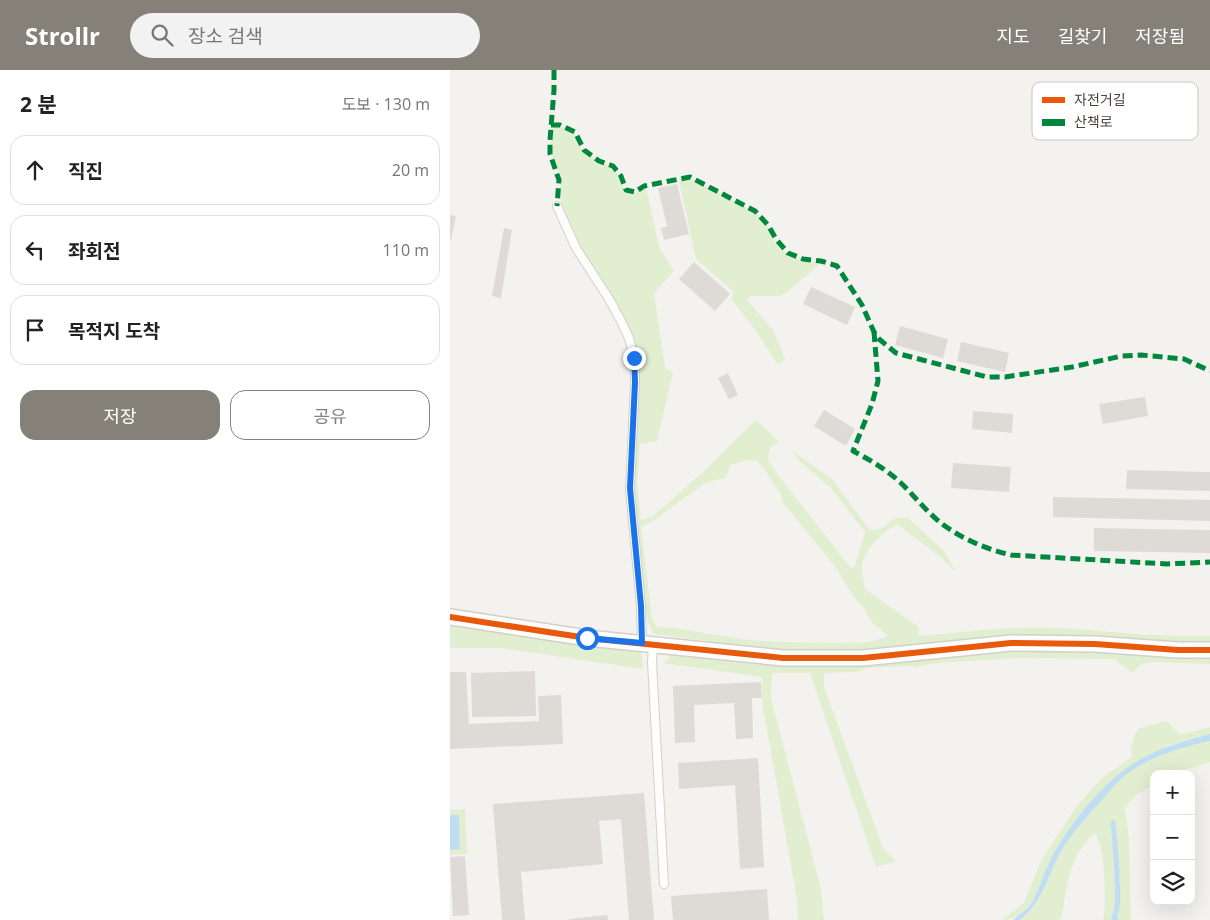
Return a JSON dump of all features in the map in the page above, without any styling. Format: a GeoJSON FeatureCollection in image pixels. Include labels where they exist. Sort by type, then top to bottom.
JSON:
{"type":"FeatureCollection","features":[{"type":"Feature","properties":{"kind":"street"},"geometry":{"type":"LineString","coordinates":[[450,617],[587,638],[783,658],[863,658],[1011,643],[1095,644],[1178,650],[1210,650]]}},
{"type":"Feature","properties":{"kind":"lane"},"geometry":{"type":"LineString","coordinates":[[558,206],[576,248],[621,321],[629,338],[634,358],[635,382],[630,488],[641,606],[652,662],[664,884]]}},
{"type":"Feature","properties":{"kind":"green space"},"geometry":{"type":"Polygon","coordinates":[[[554,127],[561,127],[574,133],[583,151],[601,163],[610,166],[621,178],[624,190],[628,193],[638,192],[646,187],[659,247],[674,271],[654,293],[665,368],[673,372],[657,441],[640,444],[637,483],[641,520],[652,517],[702,473],[756,420],[779,442],[770,448],[768,460],[850,567],[854,568],[865,532],[830,487],[798,460],[792,451],[832,479],[870,530],[881,529],[895,518],[908,518],[944,551],[956,572],[942,558],[897,524],[872,544],[862,564],[865,589],[919,627],[918,636],[1003,629],[1054,628],[1152,635],[1210,636],[1210,643],[919,644],[915,647],[863,652],[785,651],[654,634],[647,620],[634,506],[632,336],[618,304],[579,249],[561,203],[560,176],[551,153],[551,139],[554,127]],[[748,460],[731,465],[725,478],[705,483],[653,521],[641,527],[652,619],[656,626],[773,642],[857,643],[873,641],[888,636],[872,623],[837,569],[781,500],[782,496],[762,466],[756,461],[748,460]]]}},
{"type":"Feature","properties":{"kind":"green space"},"geometry":{"type":"Polygon","coordinates":[[[690,178],[755,212],[787,255],[801,260],[821,263],[782,296],[750,296],[747,300],[773,330],[785,359],[778,365],[731,298],[734,292],[696,259],[679,181],[690,178]]]}},
{"type":"Feature","properties":{"kind":"green space"},"geometry":{"type":"Polygon","coordinates":[[[450,624],[641,650],[643,669],[501,648],[450,648],[450,624]]]}},
{"type":"Feature","properties":{"kind":"green space"},"geometry":{"type":"Polygon","coordinates":[[[1041,649],[1210,656],[1210,664],[1152,662],[1141,665],[1132,673],[1114,659],[1015,658],[938,663],[915,667],[867,668],[857,672],[824,673],[824,687],[883,848],[896,861],[876,867],[810,673],[772,673],[771,698],[821,889],[824,920],[798,920],[797,899],[763,707],[762,677],[663,663],[676,653],[1041,649]]]}},
{"type":"Feature","properties":{"kind":"green space"},"geometry":{"type":"Polygon","coordinates":[[[1167,721],[1180,735],[1210,727],[1210,734],[1158,751],[1141,760],[1109,784],[1082,813],[1059,846],[1032,903],[1024,912],[1014,918],[1002,920],[1024,903],[1042,859],[1079,803],[1102,778],[1132,757],[1132,745],[1139,728],[1167,721]]]}},
{"type":"Feature","properties":{"kind":"green space"},"geometry":{"type":"Polygon","coordinates":[[[1210,741],[1210,762],[1185,770],[1150,770],[1150,787],[1137,794],[1125,808],[1129,838],[1131,920],[1117,920],[1116,918],[1119,896],[1117,842],[1114,823],[1111,824],[1116,896],[1113,920],[1103,920],[1105,905],[1104,871],[1100,844],[1095,833],[1080,850],[1075,861],[1065,894],[1062,917],[1058,920],[1021,920],[1040,897],[1059,855],[1067,843],[1111,789],[1138,767],[1160,756],[1210,741]]]}},
{"type":"Feature","properties":{"kind":"green space"},"geometry":{"type":"Polygon","coordinates":[[[465,809],[467,854],[450,855],[450,850],[460,849],[459,815],[450,815],[450,810],[465,809]]]}},
{"type":"Feature","properties":{"kind":"water"},"geometry":{"type":"Polygon","coordinates":[[[1210,734],[1210,741],[1160,756],[1138,767],[1117,783],[1066,843],[1034,906],[1020,920],[1013,920],[1028,908],[1062,840],[1082,812],[1106,786],[1118,775],[1145,757],[1177,744],[1210,734]]]}},
{"type":"Feature","properties":{"kind":"water"},"geometry":{"type":"Polygon","coordinates":[[[450,815],[459,815],[460,849],[450,850],[450,815]]]}},
{"type":"Feature","properties":{"kind":"building"},"geometry":{"type":"Polygon","coordinates":[[[677,184],[689,234],[664,240],[661,228],[667,226],[658,188],[677,184]]]}},
{"type":"Feature","properties":{"kind":"building"},"geometry":{"type":"Polygon","coordinates":[[[450,215],[456,216],[451,239],[450,239],[450,215]]]}},
{"type":"Feature","properties":{"kind":"building"},"geometry":{"type":"Polygon","coordinates":[[[504,228],[512,230],[501,298],[492,296],[504,228]]]}},
{"type":"Feature","properties":{"kind":"building"},"geometry":{"type":"Polygon","coordinates":[[[694,262],[730,294],[715,311],[679,279],[694,262]]]}},
{"type":"Feature","properties":{"kind":"building"},"geometry":{"type":"Polygon","coordinates":[[[811,287],[855,307],[847,325],[803,304],[811,287]]]}},
{"type":"Feature","properties":{"kind":"building"},"geometry":{"type":"Polygon","coordinates":[[[900,326],[948,339],[943,358],[895,345],[900,326]]]}},
{"type":"Feature","properties":{"kind":"building"},"geometry":{"type":"Polygon","coordinates":[[[961,342],[1009,353],[1005,372],[957,361],[961,342]]]}},
{"type":"Feature","properties":{"kind":"building"},"geometry":{"type":"Polygon","coordinates":[[[728,373],[738,395],[729,399],[718,378],[728,373]]]}},
{"type":"Feature","properties":{"kind":"building"},"geometry":{"type":"Polygon","coordinates":[[[1145,397],[1148,416],[1103,424],[1099,404],[1145,397]]]}},
{"type":"Feature","properties":{"kind":"building"},"geometry":{"type":"Polygon","coordinates":[[[824,410],[855,429],[846,446],[814,426],[824,410]]]}},
{"type":"Feature","properties":{"kind":"building"},"geometry":{"type":"Polygon","coordinates":[[[973,411],[1013,414],[1012,433],[972,429],[973,411]]]}},
{"type":"Feature","properties":{"kind":"building"},"geometry":{"type":"Polygon","coordinates":[[[953,463],[1011,467],[1009,492],[951,488],[953,463]]]}},
{"type":"Feature","properties":{"kind":"building"},"geometry":{"type":"Polygon","coordinates":[[[1127,470],[1210,472],[1210,491],[1126,489],[1127,470]]]}},
{"type":"Feature","properties":{"kind":"building"},"geometry":{"type":"Polygon","coordinates":[[[1053,497],[1210,500],[1210,521],[1053,517],[1053,497]]]}},
{"type":"Feature","properties":{"kind":"building"},"geometry":{"type":"Polygon","coordinates":[[[1094,528],[1210,530],[1210,553],[1094,551],[1094,528]]]}},
{"type":"Feature","properties":{"kind":"building"},"geometry":{"type":"Polygon","coordinates":[[[535,671],[536,716],[472,717],[471,673],[535,671]]]}},
{"type":"Feature","properties":{"kind":"building"},"geometry":{"type":"Polygon","coordinates":[[[450,672],[466,672],[469,724],[539,721],[538,696],[561,695],[563,744],[450,749],[450,672]]]}},
{"type":"Feature","properties":{"kind":"building"},"geometry":{"type":"Polygon","coordinates":[[[761,682],[762,698],[752,698],[753,738],[736,739],[734,703],[694,705],[695,742],[675,743],[673,686],[761,682]]]}},
{"type":"Feature","properties":{"kind":"building"},"geometry":{"type":"Polygon","coordinates":[[[758,758],[764,867],[740,869],[735,785],[679,789],[678,763],[758,758]]]}},
{"type":"Feature","properties":{"kind":"building"},"geometry":{"type":"Polygon","coordinates":[[[644,793],[654,920],[629,920],[621,819],[599,821],[603,864],[521,872],[525,920],[502,920],[493,804],[644,793]]]}},
{"type":"Feature","properties":{"kind":"building"},"geometry":{"type":"Polygon","coordinates":[[[465,856],[469,915],[453,916],[450,857],[465,856]]]}},
{"type":"Feature","properties":{"kind":"building"},"geometry":{"type":"Polygon","coordinates":[[[767,889],[769,920],[673,920],[671,896],[767,889]]]}},
{"type":"Feature","properties":{"kind":"building"},"geometry":{"type":"Polygon","coordinates":[[[607,915],[608,920],[569,920],[569,919],[607,915]]]}},
{"type":"Feature","properties":{"kind":"waterway"},"geometry":{"type":"LineString","coordinates":[[1113,823],[1118,891],[1114,918],[1116,920]]}},
{"type":"Feature","properties":{"kind":"marked path"},"geometry":{"type":"LineString","coordinates":[[554,70],[550,154],[559,180],[557,206]]}},
{"type":"Feature","properties":{"kind":"marked path"},"geometry":{"type":"LineString","coordinates":[[551,125],[560,125],[575,132],[584,150],[599,161],[613,166],[621,176],[626,190],[635,192],[644,186],[690,177],[755,211],[768,225],[776,239],[788,253],[803,259],[821,261],[837,266],[862,305],[874,332],[879,339],[896,353],[987,377],[1005,377],[1072,367],[1122,356],[1141,355],[1184,359],[1210,371]]}},
{"type":"Feature","properties":{"kind":"marked path"},"geometry":{"type":"LineString","coordinates":[[874,332],[878,381],[872,404],[853,451],[892,476],[942,524],[978,544],[1011,555],[1167,564],[1210,562]]}},
{"type":"Feature","properties":{"kind":"cycle path"},"geometry":{"type":"LineString","coordinates":[[450,617],[587,638],[783,658],[863,658],[1011,643],[1095,644],[1178,650],[1210,650]]}},
{"type":"Feature","properties":{"kind":"route"},"geometry":{"type":"LineString","coordinates":[[587,638],[642,643],[641,606],[630,488],[635,382],[634,358]]}}]}
